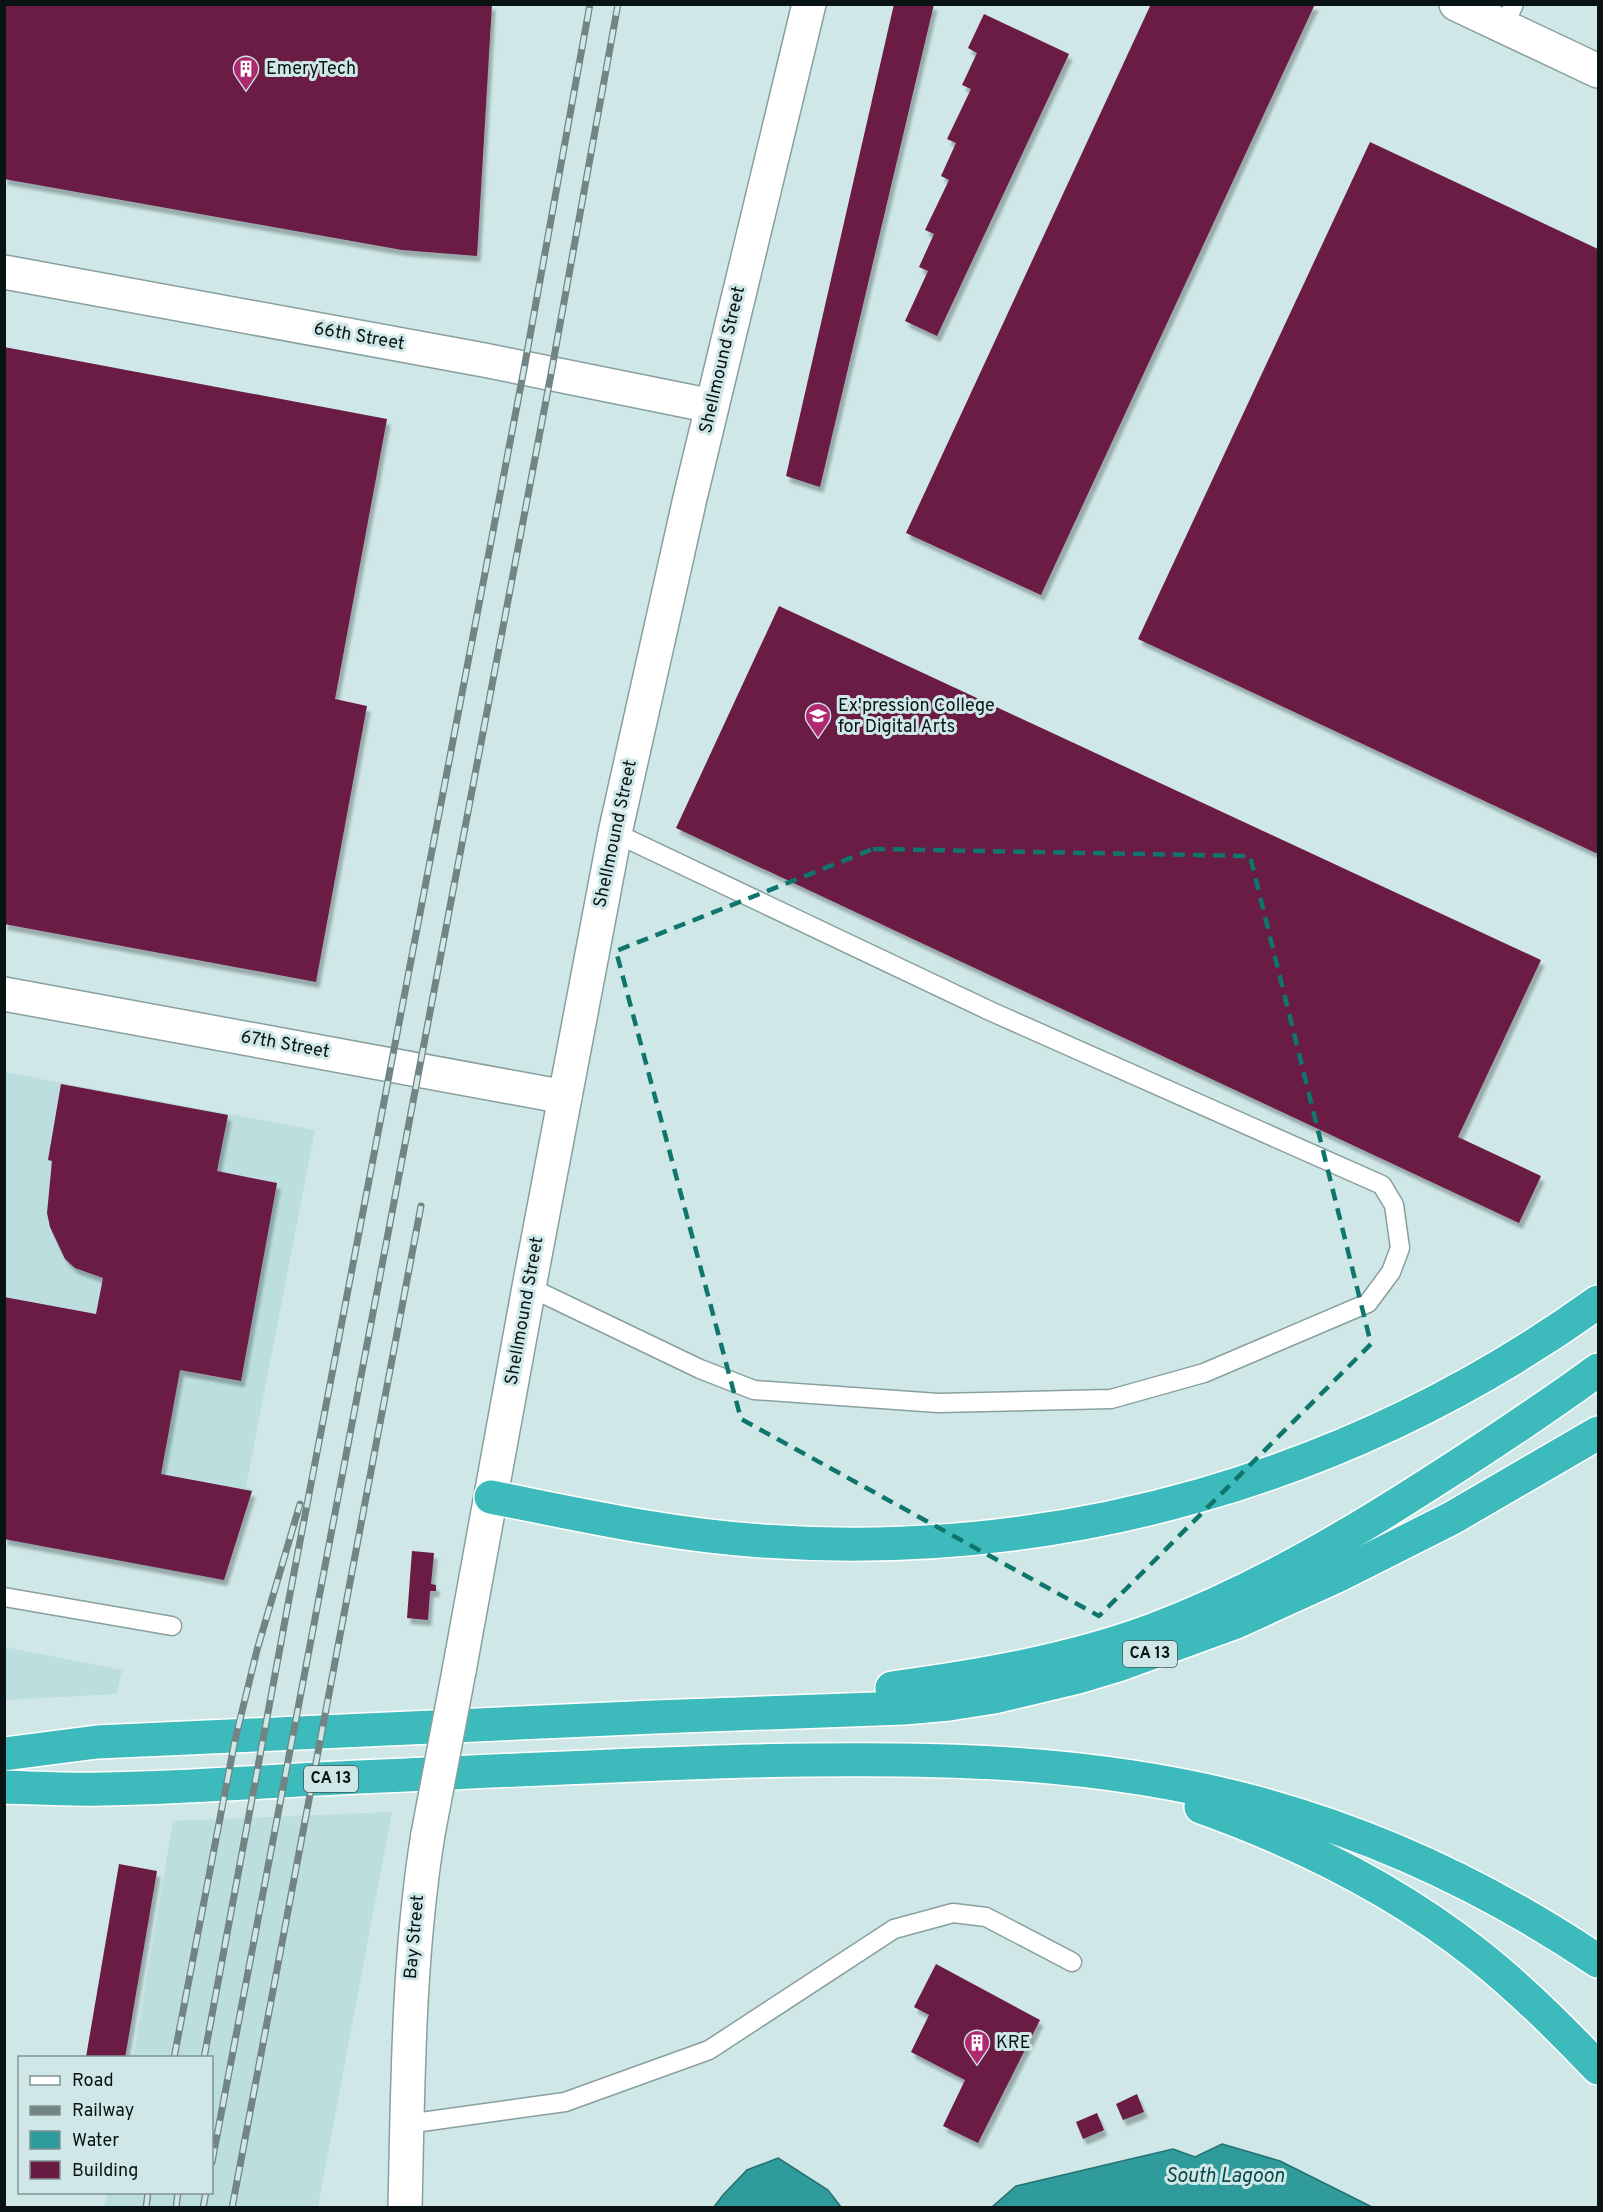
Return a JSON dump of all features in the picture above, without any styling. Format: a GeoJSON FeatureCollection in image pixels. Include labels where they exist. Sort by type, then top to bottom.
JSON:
{"type":"FeatureCollection","features":[{"type":"Feature","properties":{"kind":"highway"},"geometry":{"type":"LineString","coordinates":[[491,1497],[649,1528],[722,1538],[788,1543],[917,1543],[1000,1536],[1054,1528],[1189,1499],[1284,1470],[1324,1454],[1398,1422],[1473,1382],[1530,1348],[1599,1302]]}},
{"type":"Feature","properties":{"kind":"highway"},"geometry":{"type":"LineString","coordinates":[[655,1717],[858,1693],[990,1673],[1073,1655],[1152,1630],[1226,1599],[1298,1563],[1486,1448],[1599,1370]]}},
{"type":"Feature","properties":{"kind":"highway","name":"CA 13"},"geometry":{"type":"LineString","coordinates":[[4,1754],[98,1742],[872,1709],[949,1704],[1015,1692],[1098,1671],[1236,1622],[1309,1589],[1452,1518],[1599,1433]]}},
{"type":"Feature","properties":{"kind":"highway"},"geometry":{"type":"LineString","coordinates":[[904,1758],[1064,1775],[1120,1785],[1191,1803],[1276,1837],[1365,1881],[1440,1927],[1479,1955],[1599,2068]]}},
{"type":"Feature","properties":{"kind":"highway","name":"CA 13"},"geometry":{"type":"LineString","coordinates":[[4,1787],[100,1790],[657,1763],[904,1758],[993,1762],[1082,1770],[1170,1783],[1257,1803],[1342,1830],[1425,1864],[1504,1904],[1599,1961]]}},
{"type":"Feature","properties":{"kind":"street","name":"Shellmound Street"},"geometry":{"type":"LineString","coordinates":[[459,1671],[615,833],[712,406],[809,4]]}},
{"type":"Feature","properties":{"kind":"street"},"geometry":{"type":"LineString","coordinates":[[1456,4],[1509,15],[1599,71]]}},
{"type":"Feature","properties":{"kind":"street","name":"66th Street"},"geometry":{"type":"LineString","coordinates":[[4,272],[484,360],[712,406]]}},
{"type":"Feature","properties":{"kind":"street","name":"67th Street"},"geometry":{"type":"LineString","coordinates":[[4,994],[565,1097]]}},
{"type":"Feature","properties":{"kind":"street","name":"Bay Street"},"geometry":{"type":"LineString","coordinates":[[405,2208],[412,1959],[418,1897],[459,1671]]}},
{"type":"Feature","properties":{"kind":"lane"},"geometry":{"type":"LineString","coordinates":[[529,1287],[700,1370],[754,1390],[938,1403],[1111,1399],[1204,1373],[1368,1303],[1390,1272],[1400,1248],[1395,1205],[1382,1185],[990,1011],[615,833]]}},
{"type":"Feature","properties":{"kind":"lane"},"geometry":{"type":"LineString","coordinates":[[4,1598],[172,1626]]}},
{"type":"Feature","properties":{"kind":"lane"},"geometry":{"type":"LineString","coordinates":[[407,2124],[565,2102],[709,2050],[894,1929],[953,1913],[986,1917],[1072,1962]]}},
{"type":"Feature","properties":{"kind":"highlighted area"},"geometry":{"type":"Polygon","coordinates":[[[873,849],[1250,856],[1371,1344],[1099,1616],[741,1419],[616,951],[873,849]]]}},
{"type":"Feature","properties":{"kind":"shaded area"},"geometry":{"type":"Polygon","coordinates":[[[4,1072],[315,1130],[246,1487],[253,1489],[224,1581],[5,1540],[4,1072]]]}},
{"type":"Feature","properties":{"kind":"shaded area"},"geometry":{"type":"Polygon","coordinates":[[[5,1647],[122,1670],[117,1694],[5,1700],[5,1647]]]}},
{"type":"Feature","properties":{"kind":"shaded area"},"geometry":{"type":"Polygon","coordinates":[[[392,1812],[318,2207],[104,2207],[107,2194],[213,2194],[213,2056],[133,2056],[173,1821],[392,1812]]]}},
{"type":"Feature","properties":{"kind":"water","name":"South Lagoon"},"geometry":{"type":"Polygon","coordinates":[[[1222,2144],[1280,2161],[1372,2207],[992,2207],[1016,2186],[1173,2149],[1195,2157],[1222,2144]]]}},
{"type":"Feature","properties":{"kind":"water"},"geometry":{"type":"Polygon","coordinates":[[[778,2158],[828,2190],[841,2207],[714,2207],[747,2170],[778,2158]]]}},
{"type":"Feature","properties":{"kind":"building","name":"EmeryTech"},"geometry":{"type":"Polygon","coordinates":[[[4,4],[492,4],[477,256],[402,250],[4,179],[4,4]]]}},
{"type":"Feature","properties":{"kind":"building"},"geometry":{"type":"Polygon","coordinates":[[[894,4],[934,4],[820,487],[786,476],[894,4]]]}},
{"type":"Feature","properties":{"kind":"building"},"geometry":{"type":"Polygon","coordinates":[[[1151,4],[1315,4],[1041,595],[906,533],[1151,4]]]}},
{"type":"Feature","properties":{"kind":"building"},"geometry":{"type":"Polygon","coordinates":[[[984,14],[1069,54],[937,336],[905,321],[928,271],[919,267],[934,234],[925,230],[949,180],[941,176],[956,143],[947,139],[971,89],[962,85],[977,53],[968,48],[984,14]]]}},
{"type":"Feature","properties":{"kind":"building"},"geometry":{"type":"Polygon","coordinates":[[[1370,142],[1598,249],[1598,854],[1138,639],[1370,142]]]}},
{"type":"Feature","properties":{"kind":"building"},"geometry":{"type":"Polygon","coordinates":[[[4,347],[387,419],[335,699],[367,706],[316,982],[4,924],[4,347]]]}},
{"type":"Feature","properties":{"kind":"building"},"geometry":{"type":"Polygon","coordinates":[[[779,606],[1541,960],[1458,1137],[1541,1176],[1519,1223],[676,828],[779,606]]]}},
{"type":"Feature","properties":{"kind":"building"},"geometry":{"type":"Polygon","coordinates":[[[61,1084],[228,1115],[217,1171],[277,1183],[241,1381],[180,1370],[161,1474],[252,1491],[224,1580],[4,1539],[4,1297],[96,1314],[103,1278],[75,1268],[65,1259],[50,1227],[47,1213],[52,1161],[48,1160],[61,1084]]]}},
{"type":"Feature","properties":{"kind":"building"},"geometry":{"type":"Polygon","coordinates":[[[412,1551],[434,1553],[431,1584],[436,1585],[436,1591],[430,1591],[428,1620],[407,1618],[412,1551]]]}},
{"type":"Feature","properties":{"kind":"building"},"geometry":{"type":"Polygon","coordinates":[[[119,1864],[157,1871],[125,2056],[86,2056],[119,1864]]]}},
{"type":"Feature","properties":{"kind":"building","name":"KRE"},"geometry":{"type":"Polygon","coordinates":[[[936,1964],[1040,2020],[978,2143],[943,2126],[965,2080],[911,2052],[929,2015],[914,2007],[936,1964]]]}},
{"type":"Feature","properties":{"kind":"building"},"geometry":{"type":"Polygon","coordinates":[[[1137,2094],[1144,2112],[1123,2120],[1116,2104],[1137,2094]]]}},
{"type":"Feature","properties":{"kind":"building"},"geometry":{"type":"Polygon","coordinates":[[[1097,2113],[1104,2130],[1083,2139],[1076,2122],[1097,2113]]]}},
{"type":"Feature","properties":{"kind":"railway"},"geometry":{"type":"LineString","coordinates":[[204,2056],[289,1599],[524,369],[590,4]]}},
{"type":"Feature","properties":{"kind":"railway"},"geometry":{"type":"LineString","coordinates":[[213,2157],[551,374],[618,4]]}},
{"type":"Feature","properties":{"kind":"railway"},"geometry":{"type":"LineString","coordinates":[[232,2208],[421,1206]]}},
{"type":"Feature","properties":{"kind":"railway"},"geometry":{"type":"LineString","coordinates":[[174,2056],[235,1740],[257,1650],[300,1504]]}},
{"type":"Feature","properties":{"kind":"railway"},"geometry":{"type":"LineString","coordinates":[[146,2208],[148,2194]]}},
{"type":"Feature","properties":{"kind":"railway"},"geometry":{"type":"LineString","coordinates":[[176,2208],[178,2194]]}},
{"type":"Feature","properties":{"kind":"railway"},"geometry":{"type":"LineString","coordinates":[[203,2208],[206,2194]]}},
{"type":"Feature","properties":{"kind":"place","name":"EmeryTech"},"geometry":{"type":"Point","coordinates":[246,92]}},
{"type":"Feature","properties":{"kind":"place","name":"Ex'pression College for Digital Arts"},"geometry":{"type":"Point","coordinates":[818,739]}},
{"type":"Feature","properties":{"kind":"place","name":"KRE"},"geometry":{"type":"Point","coordinates":[977,2066]}}]}
